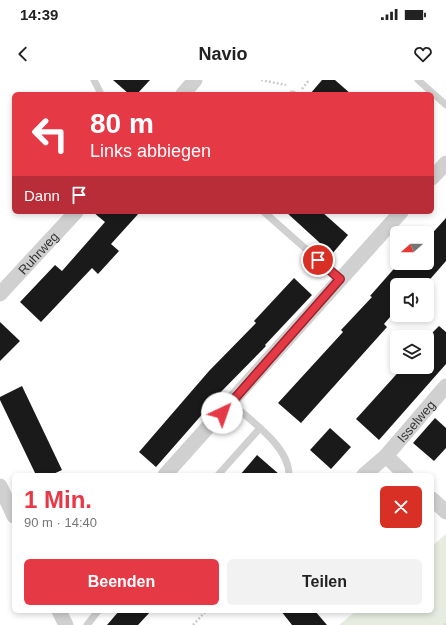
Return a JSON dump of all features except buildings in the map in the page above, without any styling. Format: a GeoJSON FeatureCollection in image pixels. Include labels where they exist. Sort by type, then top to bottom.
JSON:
{"type":"FeatureCollection","features":[{"type":"Feature","properties":{"kind":"street"},"geometry":{"type":"LineString","coordinates":[[185,92],[195,80]]}},
{"type":"Feature","properties":{"kind":"street"},"geometry":{"type":"LineString","coordinates":[[434,176],[446,163]]}},
{"type":"Feature","properties":{"kind":"street","name":"Ruhrweg"},"geometry":{"type":"LineString","coordinates":[[0,294],[74,214]]}},
{"type":"Feature","properties":{"kind":"street"},"geometry":{"type":"LineString","coordinates":[[167,473],[399,214]]}},
{"type":"Feature","properties":{"kind":"street","name":"Isselweg"},"geometry":{"type":"LineString","coordinates":[[366,473],[386,456],[446,386]]}},
{"type":"Feature","properties":{"kind":"street"},"geometry":{"type":"LineString","coordinates":[[386,456],[404,473]]}},
{"type":"Feature","properties":{"kind":"street"},"geometry":{"type":"LineString","coordinates":[[0,486],[12,512]]}},
{"type":"Feature","properties":{"kind":"street"},"geometry":{"type":"LineString","coordinates":[[434,501],[446,512]]}},
{"type":"Feature","properties":{"kind":"street"},"geometry":{"type":"LineString","coordinates":[[60,613],[66,625]]}},
{"type":"Feature","properties":{"kind":"lane"},"geometry":{"type":"LineString","coordinates":[[94,80],[100,92]]}},
{"type":"Feature","properties":{"kind":"lane"},"geometry":{"type":"LineString","coordinates":[[418,80],[431,92]]}},
{"type":"Feature","properties":{"kind":"lane"},"geometry":{"type":"LineString","coordinates":[[434,94],[446,105]]}},
{"type":"Feature","properties":{"kind":"lane"},"geometry":{"type":"LineString","coordinates":[[266,214],[340,279]]}},
{"type":"Feature","properties":{"kind":"lane"},"geometry":{"type":"LineString","coordinates":[[231,403],[260,428],[280,450],[289,465],[289,473]]}},
{"type":"Feature","properties":{"kind":"lane"},"geometry":{"type":"LineString","coordinates":[[220,473],[260,428]]}},
{"type":"Feature","properties":{"kind":"lane"},"geometry":{"type":"LineString","coordinates":[[87,625],[96,613]]}},
{"type":"Feature","properties":{"kind":"path"},"geometry":{"type":"LineString","coordinates":[[261,80],[289,85]]}},
{"type":"Feature","properties":{"kind":"path"},"geometry":{"type":"LineString","coordinates":[[296,86],[303,87]]}},
{"type":"Feature","properties":{"kind":"path"},"geometry":{"type":"LineString","coordinates":[[193,625],[204,613]]}},
{"type":"Feature","properties":{"kind":"shaded area"},"geometry":{"type":"Polygon","coordinates":[[[446,534],[446,625],[339,625],[354,613],[434,613],[434,544],[446,534]]]}},
{"type":"Feature","properties":{"kind":"route"},"geometry":{"type":"LineString","coordinates":[[222,413],[340,279],[318,260]]}}]}
